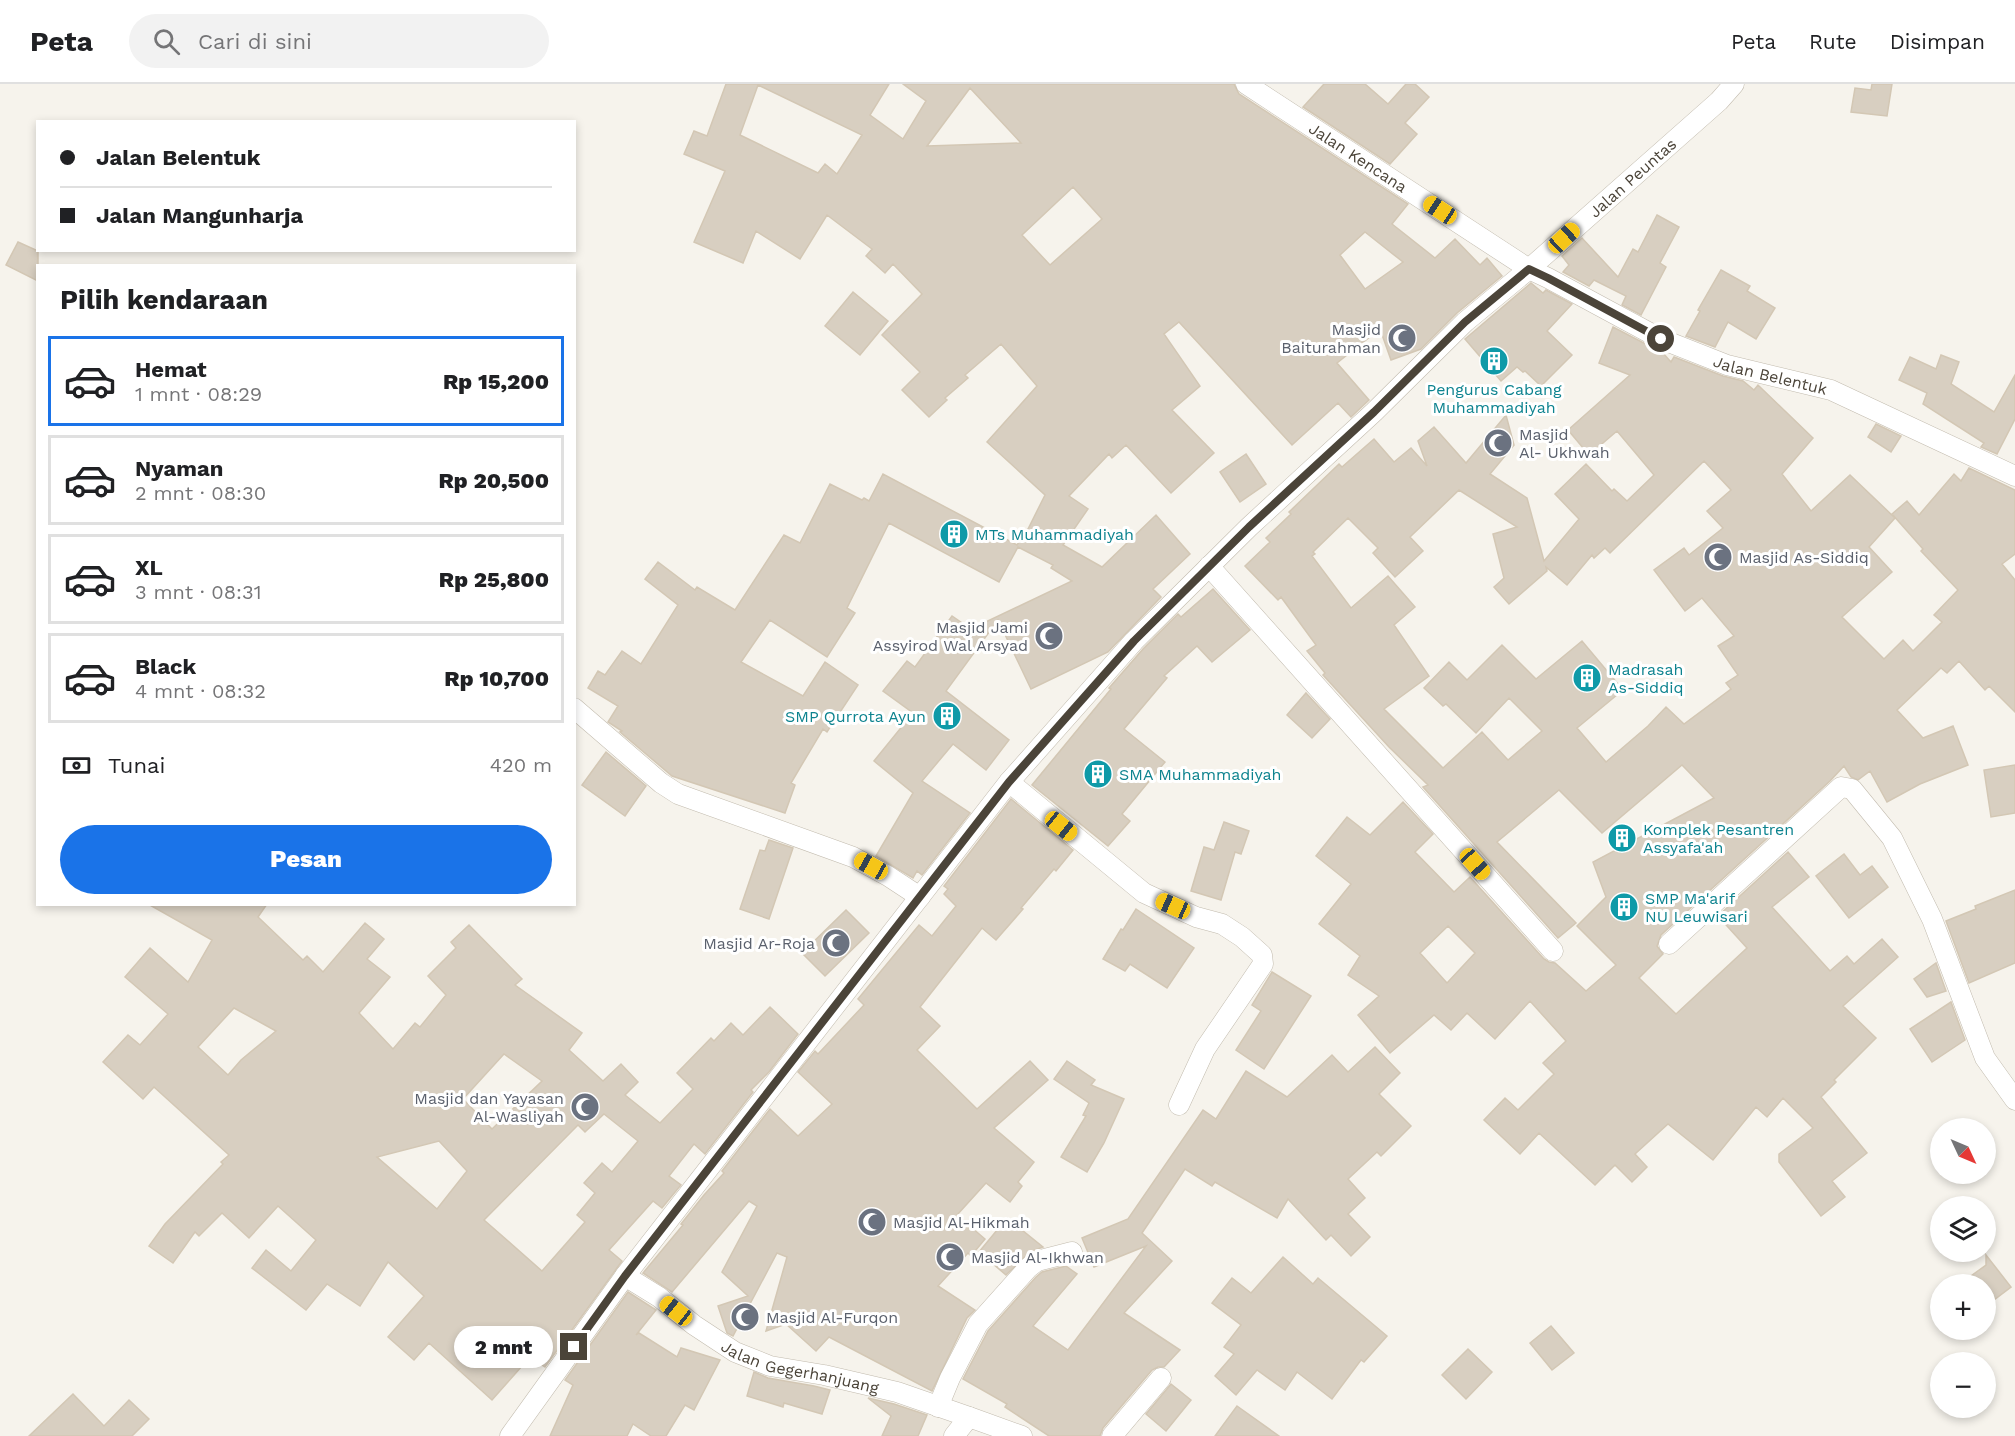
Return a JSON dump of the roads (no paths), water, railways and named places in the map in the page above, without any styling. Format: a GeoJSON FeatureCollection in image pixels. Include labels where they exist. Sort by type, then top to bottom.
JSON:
{"type":"FeatureCollection","features":[{"type":"Feature","properties":{"kind":"street","name":"Jalan Kencana"},"geometry":{"type":"LineString","coordinates":[[1246,84],[1529,269]]}},
{"type":"Feature","properties":{"kind":"street","name":"Jalan Peuntas"},"geometry":{"type":"LineString","coordinates":[[510,1436],[625,1276],[1009,782],[1134,641],[1249,527],[1374,412],[1465,322],[1529,269],[1719,101],[1734,84]]}},
{"type":"Feature","properties":{"kind":"street","name":"Jalan Belentuk"},"geometry":{"type":"LineString","coordinates":[[1529,269],[1661,339],[1727,364],[1831,390],[2015,476]]}},
{"type":"Feature","properties":{"kind":"street"},"geometry":{"type":"LineString","coordinates":[[1209,566],[1553,951]]}},
{"type":"Feature","properties":{"kind":"street"},"geometry":{"type":"LineString","coordinates":[[576,710],[653,776],[678,794],[853,857],[920,897]]}},
{"type":"Feature","properties":{"kind":"street"},"geometry":{"type":"LineString","coordinates":[[1009,782],[1144,893],[1196,917],[1222,924],[1242,937],[1262,955],[1263,964],[1205,1049],[1179,1105]]}},
{"type":"Feature","properties":{"kind":"street"},"geometry":{"type":"LineString","coordinates":[[1669,944],[1841,787],[1852,789],[1892,838],[1932,919],[1985,1058],[2015,1100]]}},
{"type":"Feature","properties":{"kind":"street"},"geometry":{"type":"LineString","coordinates":[[938,1407],[954,1368],[978,1324],[1037,1261],[1072,1252]]}},
{"type":"Feature","properties":{"kind":"street","name":"Jalan Gegerhanjuang"},"geometry":{"type":"LineString","coordinates":[[625,1276],[659,1297],[694,1325],[735,1352],[770,1366],[824,1375],[886,1390],[1022,1436]]}},
{"type":"Feature","properties":{"kind":"street"},"geometry":{"type":"LineString","coordinates":[[1112,1436],[1161,1378]]}},
{"type":"Feature","properties":{"kind":"street"},"geometry":{"type":"LineString","coordinates":[[954,1436],[969,1417]]}},
{"type":"Feature","properties":{"kind":"place","name":"Masjid Baiturahman"},"geometry":{"type":"Point","coordinates":[1402,338]}},
{"type":"Feature","properties":{"kind":"place","name":"Pengurus Cabang Muhammadiyah"},"geometry":{"type":"Point","coordinates":[1494,361]}},
{"type":"Feature","properties":{"kind":"place","name":"Masjid Al- Ukhwah"},"geometry":{"type":"Point","coordinates":[1498,443]}},
{"type":"Feature","properties":{"kind":"place","name":"MTs Muhammadiyah"},"geometry":{"type":"Point","coordinates":[954,534]}},
{"type":"Feature","properties":{"kind":"place","name":"Masjid As-Siddiq"},"geometry":{"type":"Point","coordinates":[1718,557]}},
{"type":"Feature","properties":{"kind":"place","name":"Masjid Jami Assyirod Wal Arsyad"},"geometry":{"type":"Point","coordinates":[1049,636]}},
{"type":"Feature","properties":{"kind":"place","name":"Madrasah As-Siddiq"},"geometry":{"type":"Point","coordinates":[1587,678]}},
{"type":"Feature","properties":{"kind":"place","name":"SMP Qurrota Ayun"},"geometry":{"type":"Point","coordinates":[947,716]}},
{"type":"Feature","properties":{"kind":"place","name":"SMA Muhammadiyah"},"geometry":{"type":"Point","coordinates":[1098,774]}},
{"type":"Feature","properties":{"kind":"place","name":"Komplek Pesantren Assyafa'ah"},"geometry":{"type":"Point","coordinates":[1622,838]}},
{"type":"Feature","properties":{"kind":"place","name":"SMP Ma'arif NU Leuwisari"},"geometry":{"type":"Point","coordinates":[1624,907]}},
{"type":"Feature","properties":{"kind":"place","name":"Masjid Ar-Roja"},"geometry":{"type":"Point","coordinates":[836,943]}},
{"type":"Feature","properties":{"kind":"place","name":"Masjid dan Yayasan Al-Wasliyah"},"geometry":{"type":"Point","coordinates":[585,1107]}},
{"type":"Feature","properties":{"kind":"place","name":"Masjid Al-Hikmah"},"geometry":{"type":"Point","coordinates":[872,1222]}},
{"type":"Feature","properties":{"kind":"place","name":"Masjid Al-Ikhwan"},"geometry":{"type":"Point","coordinates":[950,1257]}},
{"type":"Feature","properties":{"kind":"place","name":"Masjid Al-Furqon"},"geometry":{"type":"Point","coordinates":[745,1317]}}]}
